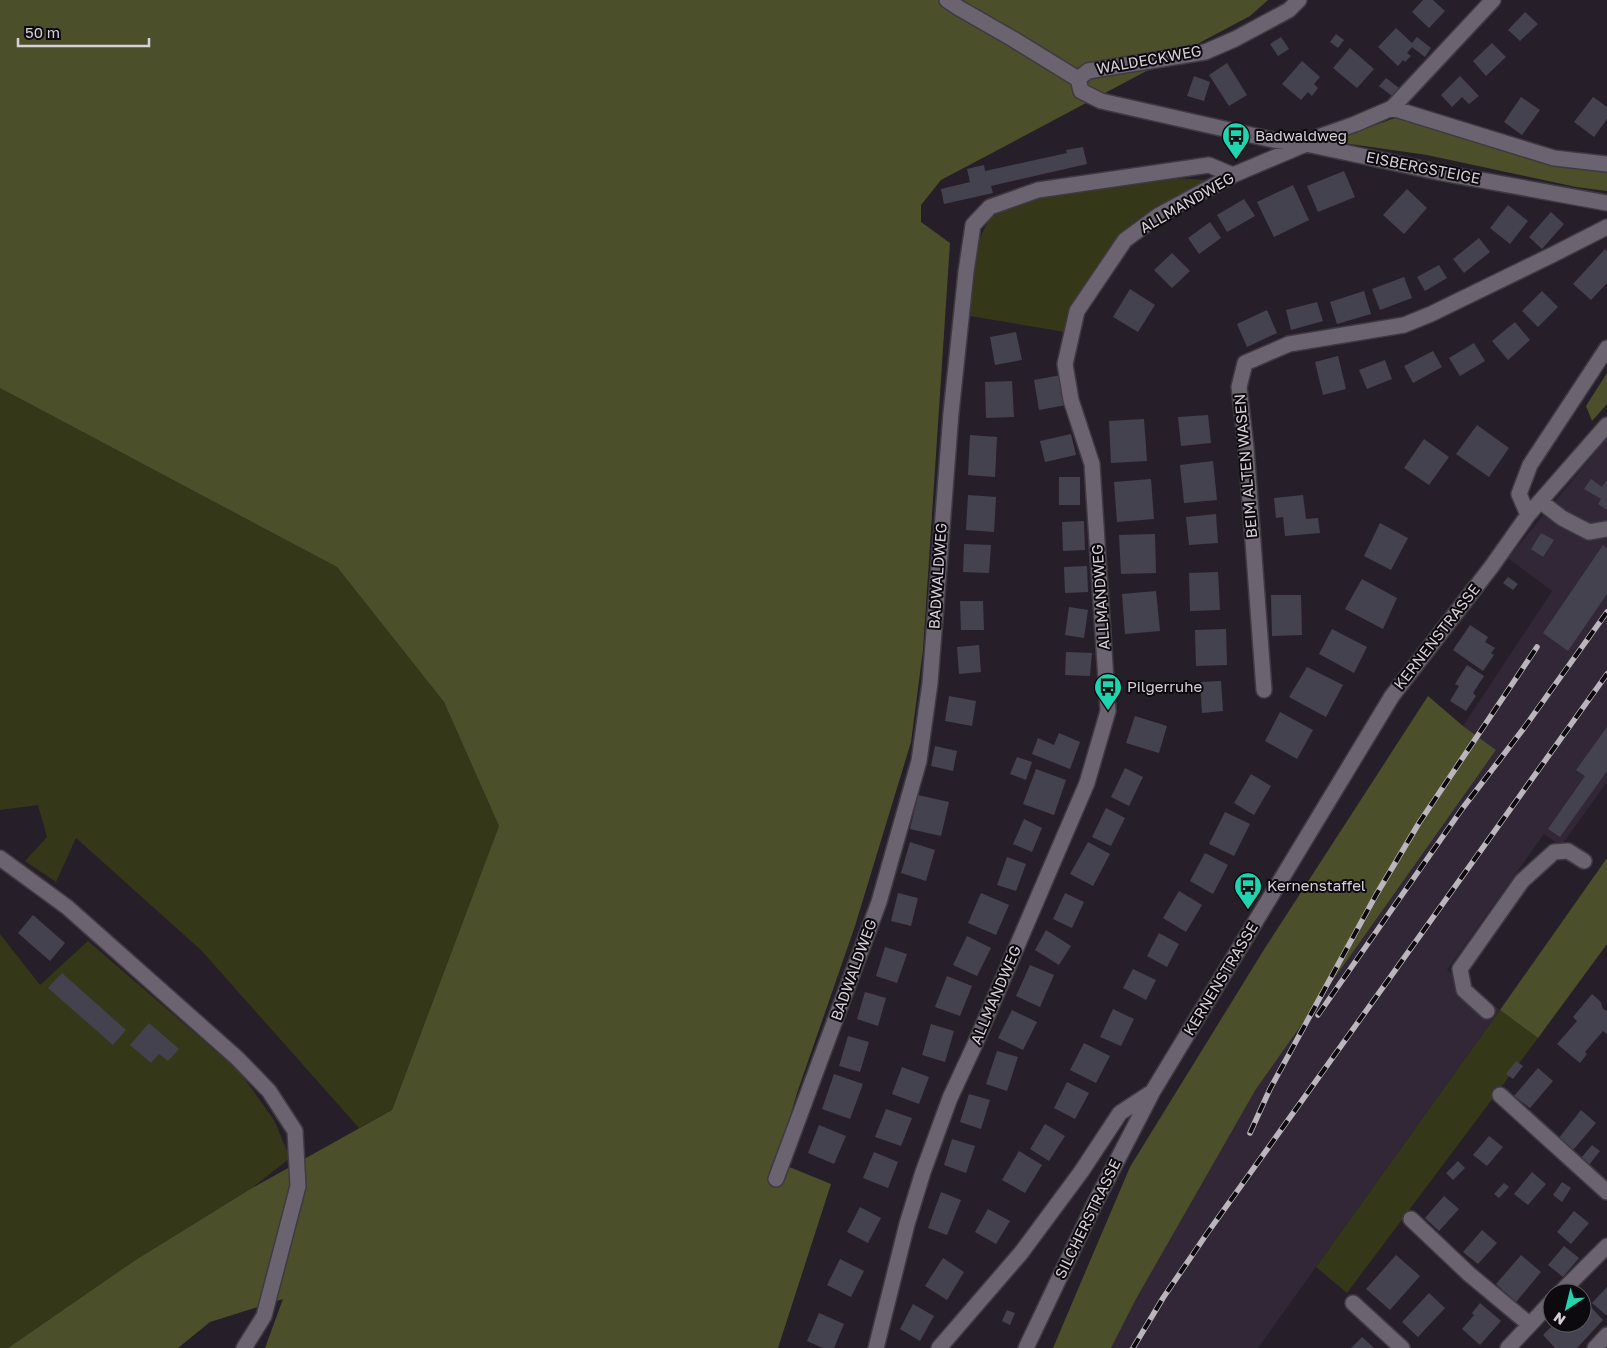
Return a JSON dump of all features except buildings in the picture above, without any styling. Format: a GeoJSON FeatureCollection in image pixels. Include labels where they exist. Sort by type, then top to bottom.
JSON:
{"type":"FeatureCollection","features":[{"type":"Feature","properties":{"kind":"street","name":"WALDECKWEG"},"geometry":{"type":"LineString","coordinates":[[1078,79],[1088,71],[1205,52],[1289,10],[1299,0]]}},
{"type":"Feature","properties":{"kind":"street"},"geometry":{"type":"LineString","coordinates":[[1493,0],[1392,108],[1554,158],[1607,164]]}},
{"type":"Feature","properties":{"kind":"street","name":"EISBERGSTEIGE"},"geometry":{"type":"LineString","coordinates":[[953,4],[1078,79],[1081,91],[1101,101],[1273,140],[1306,144],[1437,172],[1607,203]]}},
{"type":"Feature","properties":{"kind":"street","name":"ALLMANDWEG"},"geometry":{"type":"LineString","coordinates":[[876,1348],[926,1162],[950,1098],[1088,783],[1108,711],[1092,464],[1071,400],[1065,364],[1077,311],[1125,240],[1159,215],[1233,176],[1318,137],[1392,108]]}},
{"type":"Feature","properties":{"kind":"street","name":"BADWALDWEG"},"geometry":{"type":"LineString","coordinates":[[776,1179],[879,902],[919,761],[930,683],[951,413],[973,225],[990,207],[1038,190],[1209,165],[1233,176]]}},
{"type":"Feature","properties":{"kind":"street","name":"BEIM ALTEN WASEN"},"geometry":{"type":"LineString","coordinates":[[1264,690],[1246,447],[1239,396],[1239,387],[1245,363],[1289,344],[1404,324],[1431,314],[1607,226]]}},
{"type":"Feature","properties":{"kind":"street"},"geometry":{"type":"LineString","coordinates":[[1528,515],[1519,494],[1530,465],[1607,348]]}},
{"type":"Feature","properties":{"kind":"street","name":"KERNENSTRASSE"},"geometry":{"type":"LineString","coordinates":[[938,1348],[1021,1253],[1081,1172],[1120,1113],[1153,1091],[1392,696],[1492,566],[1528,515],[1607,425]]}},
{"type":"Feature","properties":{"kind":"street"},"geometry":{"type":"LineString","coordinates":[[1540,501],[1562,518],[1589,532],[1607,529]]}},
{"type":"Feature","properties":{"kind":"street"},"geometry":{"type":"LineString","coordinates":[[1487,1011],[1464,990],[1460,969],[1522,881],[1554,852],[1568,851],[1584,861]]}},
{"type":"Feature","properties":{"kind":"street"},"geometry":{"type":"LineString","coordinates":[[0,858],[67,907],[237,1058],[269,1091],[295,1131],[298,1186],[264,1316],[244,1348]]}},
{"type":"Feature","properties":{"kind":"street","name":"SILCHERSTRASSE"},"geometry":{"type":"LineString","coordinates":[[1026,1348],[1094,1205],[1153,1091]]}},
{"type":"Feature","properties":{"kind":"street"},"geometry":{"type":"LineString","coordinates":[[1500,1095],[1607,1192]]}},
{"type":"Feature","properties":{"kind":"street"},"geometry":{"type":"LineString","coordinates":[[1411,1219],[1469,1274],[1529,1324]]}},
{"type":"Feature","properties":{"kind":"street"},"geometry":{"type":"LineString","coordinates":[[1570,1283],[1607,1246]]}},
{"type":"Feature","properties":{"kind":"street"},"geometry":{"type":"LineString","coordinates":[[1353,1303],[1402,1348]]}},
{"type":"Feature","properties":{"kind":"street"},"geometry":{"type":"LineString","coordinates":[[1508,1348],[1542,1312]]}},
{"type":"Feature","properties":{"kind":"street"},"geometry":{"type":"LineString","coordinates":[[1595,1348],[1607,1335]]}},
{"type":"Feature","properties":{"kind":"shaded area"},"geometry":{"type":"Polygon","coordinates":[[[1607,438],[1607,782],[1561,846],[1544,834],[1447,970],[1500,1010],[1258,1348],[1111,1348],[1136,1299],[1256,1089],[1496,750],[1463,726],[1552,591],[1508,558],[1607,438]]]}},
{"type":"Feature","properties":{"kind":"green space"},"geometry":{"type":"Polygon","coordinates":[[[0,0],[1268,0],[1250,16],[941,180],[921,205],[921,222],[950,243],[923,650],[911,742],[855,926],[797,1093],[777,1162],[831,1184],[778,1348],[265,1348],[283,1299],[210,1322],[178,1348],[8,1348],[134,1261],[252,1188],[392,1110],[499,826],[444,702],[337,567],[0,388],[0,0]]]}},
{"type":"Feature","properties":{"kind":"green space"},"geometry":{"type":"Polygon","coordinates":[[[1395,118],[1607,171],[1607,191],[1576,187],[1427,155],[1330,141],[1395,118]]]}},
{"type":"Feature","properties":{"kind":"green space"},"geometry":{"type":"Polygon","coordinates":[[[1175,178],[1207,180],[1135,221],[1098,266],[1070,314],[1065,332],[970,316],[973,272],[978,242],[989,219],[1012,202],[1101,186],[1175,178]]]}},
{"type":"Feature","properties":{"kind":"green space"},"geometry":{"type":"Polygon","coordinates":[[[1607,373],[1607,404],[1592,421],[1586,406],[1607,373]]]}},
{"type":"Feature","properties":{"kind":"green space"},"geometry":{"type":"Polygon","coordinates":[[[0,388],[337,567],[444,702],[499,826],[392,1110],[359,1128],[201,950],[76,838],[56,882],[25,861],[47,837],[38,805],[0,810],[0,388]]]}},
{"type":"Feature","properties":{"kind":"green space"},"geometry":{"type":"Polygon","coordinates":[[[1428,696],[1463,726],[1496,750],[1256,1089],[1136,1299],[1111,1348],[1053,1348],[1130,1167],[1265,948],[1428,696]]]}},
{"type":"Feature","properties":{"kind":"green space"},"geometry":{"type":"Polygon","coordinates":[[[1607,858],[1607,944],[1538,1038],[1500,1010],[1607,858]]]}},
{"type":"Feature","properties":{"kind":"green space"},"geometry":{"type":"Polygon","coordinates":[[[0,934],[40,985],[88,941],[239,1071],[274,1120],[290,1158],[252,1188],[134,1261],[8,1348],[0,1348],[0,934]]]}},
{"type":"Feature","properties":{"kind":"green space"},"geometry":{"type":"Polygon","coordinates":[[[1500,1010],[1538,1038],[1347,1293],[1316,1267],[1500,1010]]]}},
{"type":"Feature","properties":{"kind":"railway"},"geometry":{"type":"LineString","coordinates":[[1318,1015],[1462,809],[1524,728],[1607,612]]}},
{"type":"Feature","properties":{"kind":"railway"},"geometry":{"type":"LineString","coordinates":[[1250,1133],[1270,1089],[1376,895],[1419,823],[1537,647]]}},
{"type":"Feature","properties":{"kind":"railway"},"geometry":{"type":"LineString","coordinates":[[1133,1348],[1163,1298],[1208,1232],[1607,674]]}},
{"type":"Feature","properties":{"kind":"place","name":"Badwaldweg"},"geometry":{"type":"Point","coordinates":[1236,160]}},
{"type":"Feature","properties":{"kind":"place","name":"Pilgerruhe"},"geometry":{"type":"Point","coordinates":[1108,711]}},
{"type":"Feature","properties":{"kind":"place","name":"Kernenstaffel"},"geometry":{"type":"Point","coordinates":[1248,910]}}]}
